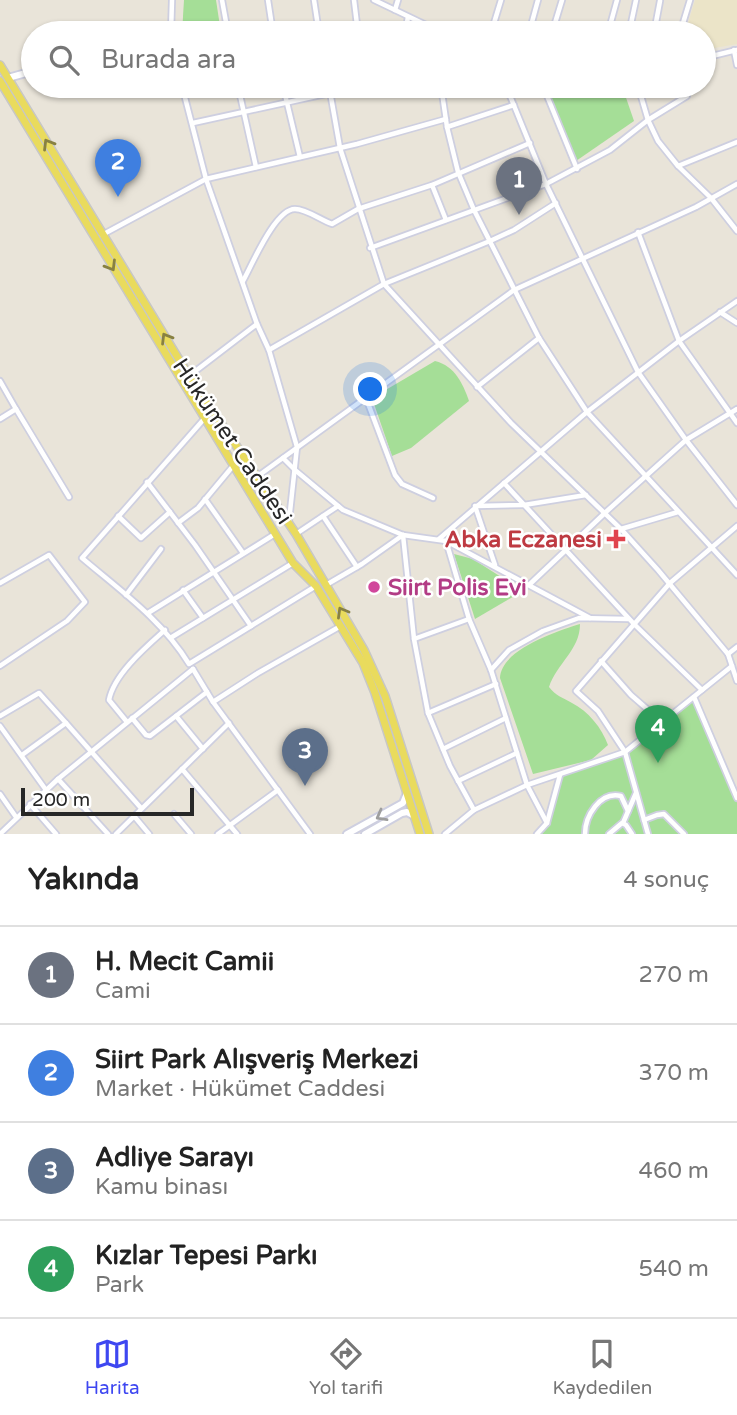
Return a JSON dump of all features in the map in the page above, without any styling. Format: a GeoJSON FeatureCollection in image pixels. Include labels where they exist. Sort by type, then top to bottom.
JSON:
{"type":"FeatureCollection","features":[{"type":"Feature","properties":{"kind":"main road","name":"Hükümet Caddesi"},"geometry":{"type":"LineString","coordinates":[[0,65],[4,80],[103,234],[189,376],[296,534],[376,672],[429,834]]}},
{"type":"Feature","properties":{"kind":"main road"},"geometry":{"type":"LineString","coordinates":[[4,80],[95,239],[204,419],[293,563],[316,586],[363,663],[419,834]]}},
{"type":"Feature","properties":{"kind":"street"},"geometry":{"type":"LineString","coordinates":[[222,0],[226,21]]}},
{"type":"Feature","properties":{"kind":"street"},"geometry":{"type":"LineString","coordinates":[[268,0],[271,21]]}},
{"type":"Feature","properties":{"kind":"street"},"geometry":{"type":"LineString","coordinates":[[314,0],[317,21]]}},
{"type":"Feature","properties":{"kind":"street"},"geometry":{"type":"LineString","coordinates":[[354,0],[356,21]]}},
{"type":"Feature","properties":{"kind":"street"},"geometry":{"type":"LineString","coordinates":[[374,0],[417,21]]}},
{"type":"Feature","properties":{"kind":"street"},"geometry":{"type":"LineString","coordinates":[[394,10],[398,0]]}},
{"type":"Feature","properties":{"kind":"street"},"geometry":{"type":"LineString","coordinates":[[495,21],[501,0]]}},
{"type":"Feature","properties":{"kind":"street"},"geometry":{"type":"LineString","coordinates":[[532,21],[538,0]]}},
{"type":"Feature","properties":{"kind":"street"},"geometry":{"type":"LineString","coordinates":[[556,21],[562,0]]}},
{"type":"Feature","properties":{"kind":"street"},"geometry":{"type":"LineString","coordinates":[[611,21],[617,0]]}},
{"type":"Feature","properties":{"kind":"street"},"geometry":{"type":"LineString","coordinates":[[632,21],[636,0]]}},
{"type":"Feature","properties":{"kind":"street"},"geometry":{"type":"LineString","coordinates":[[684,21],[690,0]]}},
{"type":"Feature","properties":{"kind":"street"},"geometry":{"type":"LineString","coordinates":[[656,21],[660,1]]}},
{"type":"Feature","properties":{"kind":"street"},"geometry":{"type":"LineString","coordinates":[[170,21],[171,2]]}},
{"type":"Feature","properties":{"kind":"street"},"geometry":{"type":"LineString","coordinates":[[407,21],[408,17]]}},
{"type":"Feature","properties":{"kind":"street"},"geometry":{"type":"LineString","coordinates":[[716,55],[736,50],[737,65]]}},
{"type":"Feature","properties":{"kind":"street"},"geometry":{"type":"LineString","coordinates":[[4,80],[21,75]]}},
{"type":"Feature","properties":{"kind":"street"},"geometry":{"type":"LineString","coordinates":[[186,98],[206,179],[269,351],[297,447],[289,523]]}},
{"type":"Feature","properties":{"kind":"street"},"geometry":{"type":"LineString","coordinates":[[240,98],[256,167]]}},
{"type":"Feature","properties":{"kind":"street"},"geometry":{"type":"LineString","coordinates":[[285,98],[300,157]]}},
{"type":"Feature","properties":{"kind":"street"},"geometry":{"type":"LineString","coordinates":[[193,123],[306,98]]}},
{"type":"Feature","properties":{"kind":"street"},"geometry":{"type":"LineString","coordinates":[[331,98],[340,148],[370,248],[384,284],[477,387],[621,529],[670,583],[728,654],[737,681]]}},
{"type":"Feature","properties":{"kind":"street"},"geometry":{"type":"LineString","coordinates":[[443,98],[458,172],[474,210],[539,338],[587,412],[737,575]]}},
{"type":"Feature","properties":{"kind":"street"},"geometry":{"type":"LineString","coordinates":[[511,98],[546,184],[638,372],[737,505]]}},
{"type":"Feature","properties":{"kind":"street"},"geometry":{"type":"LineString","coordinates":[[548,98],[577,169]]}},
{"type":"Feature","properties":{"kind":"street"},"geometry":{"type":"LineString","coordinates":[[642,98],[658,141],[678,166],[711,198],[737,231]]}},
{"type":"Feature","properties":{"kind":"street"},"geometry":{"type":"LineString","coordinates":[[370,248],[546,184],[610,150],[648,120],[684,98]]}},
{"type":"Feature","properties":{"kind":"street"},"geometry":{"type":"LineString","coordinates":[[447,127],[514,105]]}},
{"type":"Feature","properties":{"kind":"street"},"geometry":{"type":"LineString","coordinates":[[95,239],[206,179],[340,148],[446,119]]}},
{"type":"Feature","properties":{"kind":"street"},"geometry":{"type":"LineString","coordinates":[[678,166],[737,142]]}},
{"type":"Feature","properties":{"kind":"street"},"geometry":{"type":"LineString","coordinates":[[243,281],[276,221],[287,211],[303,211],[332,224],[359,209],[432,185],[530,143]]}},
{"type":"Feature","properties":{"kind":"street"},"geometry":{"type":"LineString","coordinates":[[258,476],[514,290],[696,207],[737,184]]}},
{"type":"Feature","properties":{"kind":"street"},"geometry":{"type":"LineString","coordinates":[[432,185],[446,220]]}},
{"type":"Feature","properties":{"kind":"street"},"geometry":{"type":"LineString","coordinates":[[269,351],[384,284],[514,230],[556,203]]}},
{"type":"Feature","properties":{"kind":"street"},"geometry":{"type":"LineString","coordinates":[[638,232],[679,341],[737,423]]}},
{"type":"Feature","properties":{"kind":"street"},"geometry":{"type":"LineString","coordinates":[[439,539],[587,412],[679,341],[737,301]]}},
{"type":"Feature","properties":{"kind":"street"},"geometry":{"type":"LineString","coordinates":[[720,312],[737,323]]}},
{"type":"Feature","properties":{"kind":"street"},"geometry":{"type":"LineString","coordinates":[[189,376],[257,324]]}},
{"type":"Feature","properties":{"kind":"street"},"geometry":{"type":"LineString","coordinates":[[477,387],[539,338]]}},
{"type":"Feature","properties":{"kind":"street"},"geometry":{"type":"LineString","coordinates":[[0,381],[69,497]]}},
{"type":"Feature","properties":{"kind":"street"},"geometry":{"type":"LineString","coordinates":[[366,397],[395,475],[402,484],[433,498]]}},
{"type":"Feature","properties":{"kind":"street"},"geometry":{"type":"LineString","coordinates":[[0,419],[16,409]]}},
{"type":"Feature","properties":{"kind":"street"},"geometry":{"type":"LineString","coordinates":[[530,584],[686,440],[737,409]]}},
{"type":"Feature","properties":{"kind":"street"},"geometry":{"type":"LineString","coordinates":[[204,419],[82,558],[148,613],[172,637],[213,702],[310,834]]}},
{"type":"Feature","properties":{"kind":"street"},"geometry":{"type":"LineString","coordinates":[[283,458],[338,506],[403,535],[446,541],[590,618]]}},
{"type":"Feature","properties":{"kind":"street"},"geometry":{"type":"LineString","coordinates":[[178,523],[205,499],[233,466]]}},
{"type":"Feature","properties":{"kind":"street"},"geometry":{"type":"LineString","coordinates":[[147,482],[251,626]]}},
{"type":"Feature","properties":{"kind":"street"},"geometry":{"type":"LineString","coordinates":[[504,483],[631,621],[702,690]]}},
{"type":"Feature","properties":{"kind":"street"},"geometry":{"type":"LineString","coordinates":[[475,506],[524,505],[586,495]]}},
{"type":"Feature","properties":{"kind":"street"},"geometry":{"type":"LineString","coordinates":[[205,499],[243,553]]}},
{"type":"Feature","properties":{"kind":"street"},"geometry":{"type":"LineString","coordinates":[[296,534],[338,506]]}},
{"type":"Feature","properties":{"kind":"street"},"geometry":{"type":"LineString","coordinates":[[475,506],[496,567]]}},
{"type":"Feature","properties":{"kind":"street"},"geometry":{"type":"LineString","coordinates":[[118,516],[141,538],[170,512]]}},
{"type":"Feature","properties":{"kind":"street"},"geometry":{"type":"LineString","coordinates":[[621,529],[678,512]]}},
{"type":"Feature","properties":{"kind":"street"},"geometry":{"type":"LineString","coordinates":[[323,516],[357,567]]}},
{"type":"Feature","properties":{"kind":"street"},"geometry":{"type":"LineString","coordinates":[[648,834],[625,752],[598,711],[576,691],[631,621],[670,583],[737,526]]}},
{"type":"Feature","properties":{"kind":"street"},"geometry":{"type":"LineString","coordinates":[[148,613],[275,534]]}},
{"type":"Feature","properties":{"kind":"street"},"geometry":{"type":"LineString","coordinates":[[326,585],[403,535]]}},
{"type":"Feature","properties":{"kind":"street"},"geometry":{"type":"LineString","coordinates":[[403,535],[414,639],[428,713],[474,810]]}},
{"type":"Feature","properties":{"kind":"street"},"geometry":{"type":"LineString","coordinates":[[446,541],[469,619],[496,684],[527,785],[547,823]]}},
{"type":"Feature","properties":{"kind":"street"},"geometry":{"type":"LineString","coordinates":[[126,594],[161,549]]}},
{"type":"Feature","properties":{"kind":"street"},"geometry":{"type":"LineString","coordinates":[[0,583],[49,555],[85,602],[67,621],[0,666]]}},
{"type":"Feature","properties":{"kind":"street"},"geometry":{"type":"LineString","coordinates":[[172,637],[293,563]]}},
{"type":"Feature","properties":{"kind":"street"},"geometry":{"type":"LineString","coordinates":[[0,834],[58,779],[191,666],[316,586]]}},
{"type":"Feature","properties":{"kind":"street"},"geometry":{"type":"LineString","coordinates":[[183,590],[202,618]]}},
{"type":"Feature","properties":{"kind":"street"},"geometry":{"type":"LineString","coordinates":[[491,670],[509,650],[522,642],[579,618],[631,621]]}},
{"type":"Feature","properties":{"kind":"street"},"geometry":{"type":"LineString","coordinates":[[414,639],[469,619]]}},
{"type":"Feature","properties":{"kind":"street"},"geometry":{"type":"LineString","coordinates":[[213,702],[340,627]]}},
{"type":"Feature","properties":{"kind":"street"},"geometry":{"type":"LineString","coordinates":[[165,630],[117,680],[109,700],[146,736],[150,736],[207,692]]}},
{"type":"Feature","properties":{"kind":"street"},"geometry":{"type":"LineString","coordinates":[[728,654],[737,647]]}},
{"type":"Feature","properties":{"kind":"street"},"geometry":{"type":"LineString","coordinates":[[728,654],[737,659]]}},
{"type":"Feature","properties":{"kind":"street"},"geometry":{"type":"LineString","coordinates":[[601,661],[631,695],[662,722]]}},
{"type":"Feature","properties":{"kind":"street"},"geometry":{"type":"LineString","coordinates":[[445,834],[474,810],[527,785],[625,752],[732,666]]}},
{"type":"Feature","properties":{"kind":"street"},"geometry":{"type":"LineString","coordinates":[[428,713],[496,684]]}},
{"type":"Feature","properties":{"kind":"street"},"geometry":{"type":"LineString","coordinates":[[0,716],[39,693],[141,808]]}},
{"type":"Feature","properties":{"kind":"street"},"geometry":{"type":"LineString","coordinates":[[694,697],[737,797]]}},
{"type":"Feature","properties":{"kind":"street"},"geometry":{"type":"LineString","coordinates":[[176,716],[203,749]]}},
{"type":"Feature","properties":{"kind":"street"},"geometry":{"type":"LineString","coordinates":[[443,749],[506,718]]}},
{"type":"Feature","properties":{"kind":"street"},"geometry":{"type":"LineString","coordinates":[[22,755],[66,723]]}},
{"type":"Feature","properties":{"kind":"street"},"geometry":{"type":"LineString","coordinates":[[116,834],[229,723]]}},
{"type":"Feature","properties":{"kind":"street"},"geometry":{"type":"LineString","coordinates":[[0,726],[46,790]]}},
{"type":"Feature","properties":{"kind":"street"},"geometry":{"type":"LineString","coordinates":[[458,781],[517,753]]}},
{"type":"Feature","properties":{"kind":"street"},"geometry":{"type":"LineString","coordinates":[[182,769],[237,834]]}},
{"type":"Feature","properties":{"kind":"street"},"geometry":{"type":"LineString","coordinates":[[537,834],[547,823],[561,774]]}},
{"type":"Feature","properties":{"kind":"street"},"geometry":{"type":"LineString","coordinates":[[58,779],[108,834]]}},
{"type":"Feature","properties":{"kind":"street"},"geometry":{"type":"LineString","coordinates":[[218,834],[278,790]]}},
{"type":"Feature","properties":{"kind":"street"},"geometry":{"type":"LineString","coordinates":[[347,834],[403,803],[407,791]]}},
{"type":"Feature","properties":{"kind":"street"},"geometry":{"type":"LineString","coordinates":[[609,834],[617,825],[623,823],[636,792]]}},
{"type":"Feature","properties":{"kind":"street"},"geometry":{"type":"LineString","coordinates":[[0,794],[16,817]]}},
{"type":"Feature","properties":{"kind":"street"},"geometry":{"type":"LineString","coordinates":[[585,834],[588,816],[600,801],[614,794],[621,796],[628,811]]}},
{"type":"Feature","properties":{"kind":"street"},"geometry":{"type":"LineString","coordinates":[[30,804],[56,834]]}},
{"type":"Feature","properties":{"kind":"street"},"geometry":{"type":"LineString","coordinates":[[365,834],[402,813],[407,812],[414,816]]}},
{"type":"Feature","properties":{"kind":"street"},"geometry":{"type":"LineString","coordinates":[[174,814],[191,834]]}},
{"type":"Feature","properties":{"kind":"street"},"geometry":{"type":"LineString","coordinates":[[644,820],[664,814],[684,834]]}},
{"type":"Feature","properties":{"kind":"street"},"geometry":{"type":"LineString","coordinates":[[134,815],[149,834]]}},
{"type":"Feature","properties":{"kind":"street"},"geometry":{"type":"LineString","coordinates":[[623,823],[632,834]]}},
{"type":"Feature","properties":{"kind":"shaded area"},"geometry":{"type":"Polygon","coordinates":[[[695,0],[737,0],[737,44],[716,48],[716,21],[689,21],[695,0]]]}},
{"type":"Feature","properties":{"kind":"green space"},"geometry":{"type":"Polygon","coordinates":[[[184,0],[216,0],[219,21],[183,21],[184,0]]]}},
{"type":"Feature","properties":{"kind":"green space"},"geometry":{"type":"Polygon","coordinates":[[[551,98],[626,98],[634,121],[576,161],[551,98]]]}},
{"type":"Feature","properties":{"kind":"green space"},"geometry":{"type":"Polygon","coordinates":[[[435,361],[453,371],[469,401],[411,448],[392,456],[372,398],[435,361]]]}},
{"type":"Feature","properties":{"kind":"green space"},"geometry":{"type":"Polygon","coordinates":[[[454,554],[473,559],[523,591],[475,619],[454,554]]]}},
{"type":"Feature","properties":{"kind":"green space"},"geometry":{"type":"Polygon","coordinates":[[[580,624],[576,641],[549,687],[589,715],[608,745],[591,760],[533,774],[500,678],[503,668],[510,658],[532,643],[580,624]]]}},
{"type":"Feature","properties":{"kind":"green space"},"geometry":{"type":"Polygon","coordinates":[[[694,697],[737,798],[737,834],[537,834],[547,823],[561,774],[625,752],[694,697]]]}},
{"type":"Feature","properties":{"kind":"place","name":"Siirt Park Alışveriş Merkezi"},"geometry":{"type":"Point","coordinates":[118,197]}},
{"type":"Feature","properties":{"kind":"place","name":"H. Mecit Camii"},"geometry":{"type":"Point","coordinates":[519,215]}},
{"type":"Feature","properties":{"kind":"place","name":"Abka Eczanesi"},"geometry":{"type":"Point","coordinates":[616,539]}},
{"type":"Feature","properties":{"kind":"place","name":"Siirt Polis Evi"},"geometry":{"type":"Point","coordinates":[374,587]}},
{"type":"Feature","properties":{"kind":"place","name":"Kızlar Tepesi Parkı"},"geometry":{"type":"Point","coordinates":[658,763]}},
{"type":"Feature","properties":{"kind":"place","name":"Adliye Sarayı"},"geometry":{"type":"Point","coordinates":[305,786]}}]}
